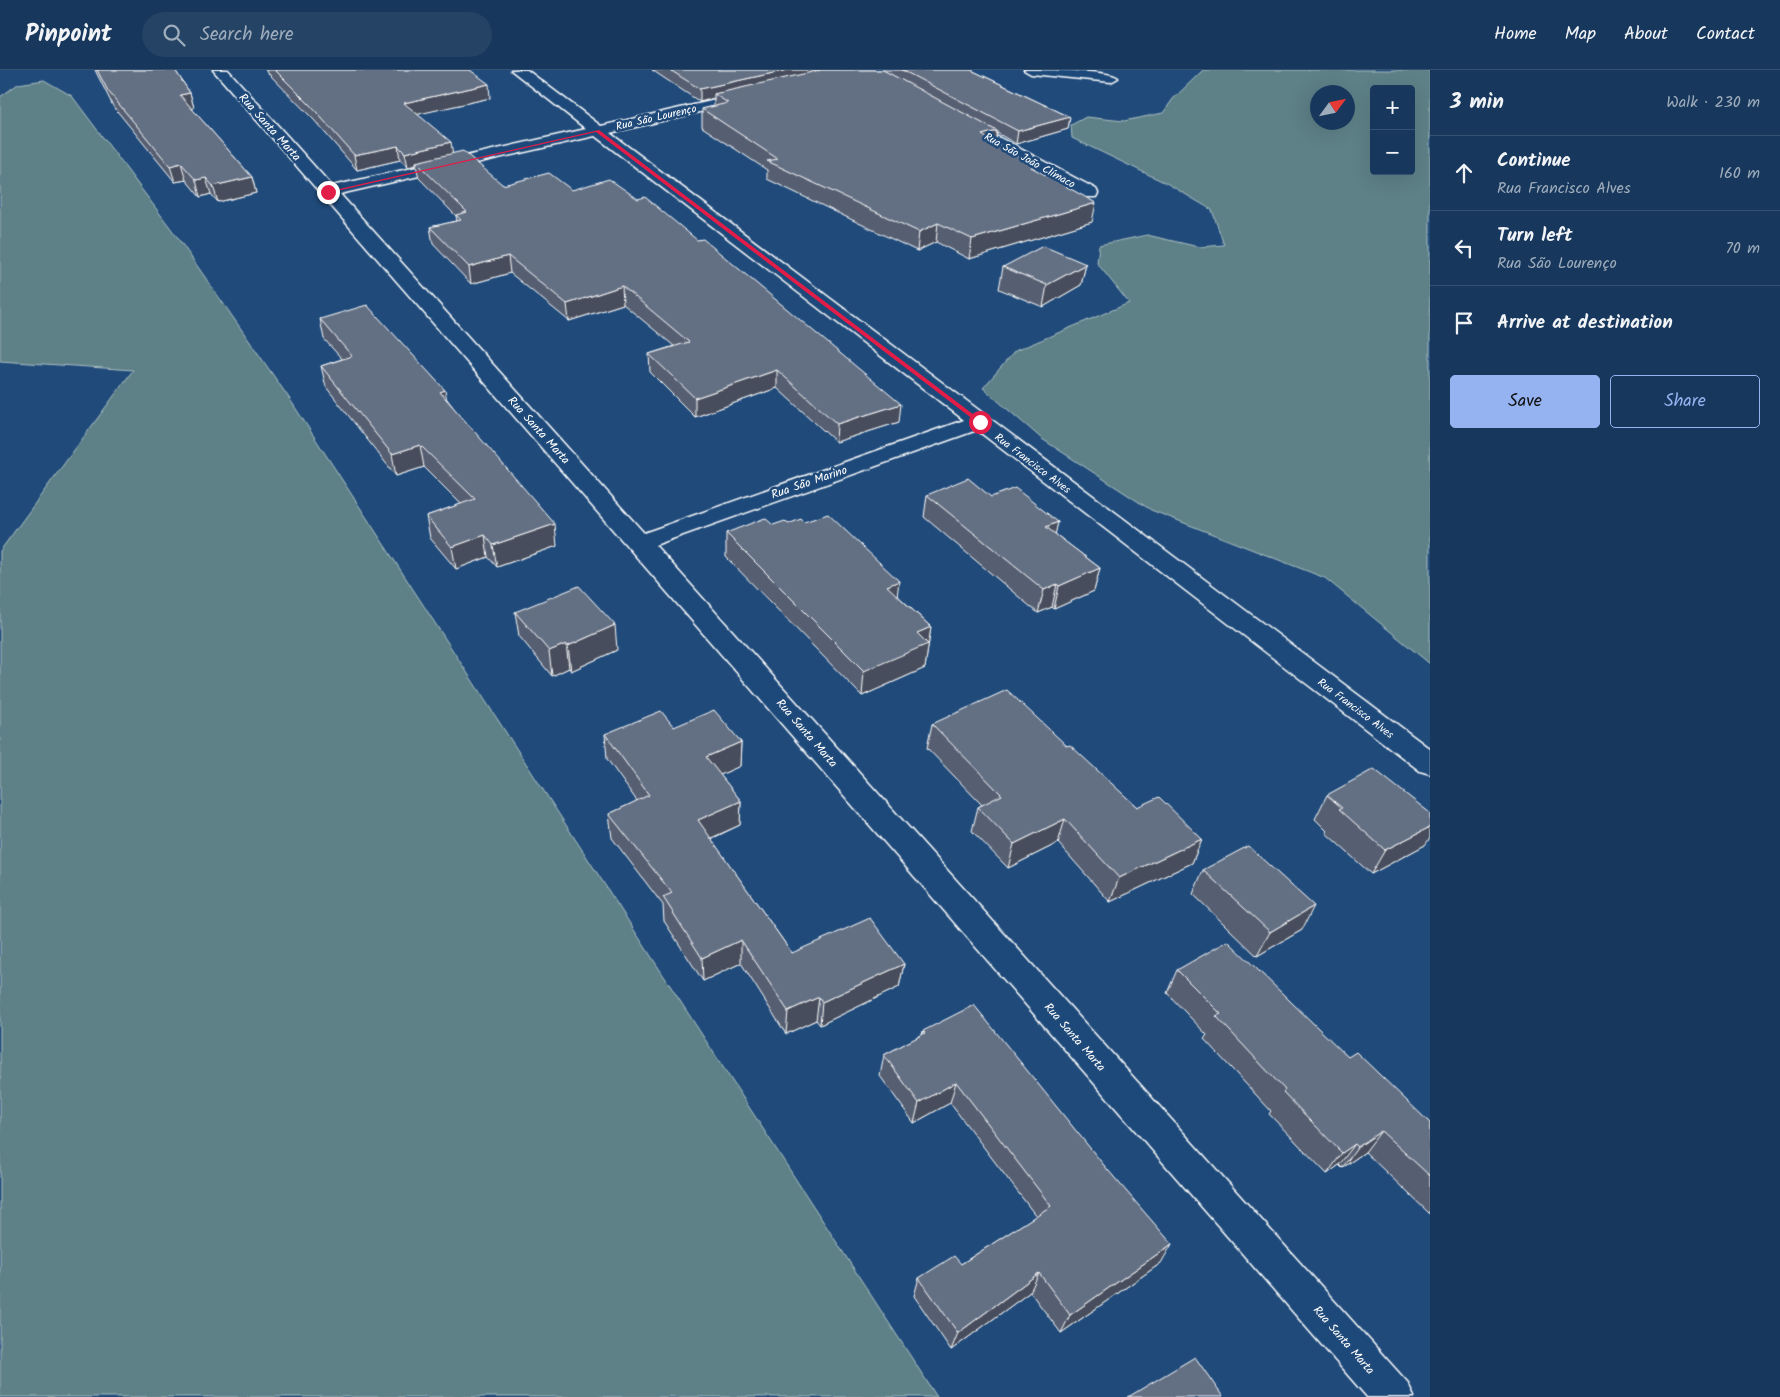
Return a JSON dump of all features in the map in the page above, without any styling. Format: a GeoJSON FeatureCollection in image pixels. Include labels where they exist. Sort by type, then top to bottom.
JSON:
{"type":"FeatureCollection","features":[{"type":"Feature","properties":{"kind":"street","name":"Rua Santa Marta"},"geometry":{"type":"LineString","coordinates":[[220,70],[1394,1397]]}},
{"type":"Feature","properties":{"kind":"street","name":"Rua Francisco Alves"},"geometry":{"type":"LineString","coordinates":[[518,70],[1430,764]]}},
{"type":"Feature","properties":{"kind":"street"},"geometry":{"type":"LineString","coordinates":[[1031,70],[1111,78]]}},
{"type":"Feature","properties":{"kind":"street","name":"Rua São Lourenço"},"geometry":{"type":"LineString","coordinates":[[328,192],[770,91]]}},
{"type":"Feature","properties":{"kind":"street","name":"Rua São João Clímaco"},"geometry":{"type":"LineString","coordinates":[[952,117],[1090,193]]}},
{"type":"Feature","properties":{"kind":"street","name":"Rua São Marino"},"geometry":{"type":"LineString","coordinates":[[639,543],[980,422]]}},
{"type":"Feature","properties":{"kind":"green space"},"geometry":{"type":"Polygon","coordinates":[[[1203,70],[1430,70],[1430,664],[1325,578],[1151,510],[1042,439],[983,388],[1015,351],[1129,303],[1097,263],[1099,245],[1147,235],[1199,247],[1224,245],[1212,210],[1168,184],[1072,138],[1071,125],[1086,117],[1124,121],[1163,113],[1173,99],[1203,70]]]}},
{"type":"Feature","properties":{"kind":"green space"},"geometry":{"type":"Polygon","coordinates":[[[44,80],[72,96],[175,234],[289,398],[937,1397],[0,1397],[0,551],[133,370],[0,361],[0,97],[18,84],[44,80]]]}},
{"type":"Feature","properties":{"kind":"building"},"geometry":{"type":"Polygon","coordinates":[[[97,70],[175,70],[190,93],[180,95],[252,177],[213,186],[206,178],[196,180],[181,163],[170,166],[108,91],[97,70]]]}},
{"type":"Feature","properties":{"kind":"building"},"geometry":{"type":"Polygon","coordinates":[[[275,70],[470,70],[489,84],[404,103],[451,142],[405,153],[398,146],[354,155],[311,106],[275,70]]]}},
{"type":"Feature","properties":{"kind":"building"},"geometry":{"type":"Polygon","coordinates":[[[670,70],[787,70],[700,89],[670,70]]]}},
{"type":"Feature","properties":{"kind":"building"},"geometry":{"type":"Polygon","coordinates":[[[821,70],[883,70],[997,131],[982,135],[1035,166],[1031,167],[1096,203],[972,239],[938,223],[919,232],[767,161],[778,159],[702,109],[728,103],[714,94],[821,70]]]}},
{"type":"Feature","properties":{"kind":"building"},"geometry":{"type":"Polygon","coordinates":[[[902,70],[971,70],[1070,117],[1018,131],[902,70]]]}},
{"type":"Feature","properties":{"kind":"building"},"geometry":{"type":"Polygon","coordinates":[[[463,151],[503,185],[549,173],[572,190],[609,179],[638,199],[645,197],[697,240],[703,239],[901,404],[837,424],[777,370],[695,398],[649,354],[689,342],[622,286],[567,304],[508,256],[469,267],[430,227],[461,220],[456,215],[467,212],[416,162],[463,151]]]}},
{"type":"Feature","properties":{"kind":"building"},"geometry":{"type":"Polygon","coordinates":[[[1043,246],[1086,264],[1047,285],[1003,267],[1043,246]]]}},
{"type":"Feature","properties":{"kind":"building"},"geometry":{"type":"Polygon","coordinates":[[[367,305],[445,390],[440,392],[555,524],[493,545],[485,535],[452,547],[426,516],[475,499],[420,445],[392,454],[321,366],[352,356],[320,319],[367,305]]]}},
{"type":"Feature","properties":{"kind":"building"},"geometry":{"type":"Polygon","coordinates":[[[968,478],[991,497],[1015,488],[1058,522],[1046,527],[1100,568],[1059,586],[1057,584],[1044,590],[927,495],[968,478]]]}},
{"type":"Feature","properties":{"kind":"building"},"geometry":{"type":"Polygon","coordinates":[[[828,514],[899,581],[887,586],[931,627],[917,633],[928,644],[864,671],[726,533],[765,518],[773,525],[785,521],[788,524],[801,519],[804,522],[828,514]]]}},
{"type":"Feature","properties":{"kind":"building"},"geometry":{"type":"Polygon","coordinates":[[[579,586],[615,625],[568,646],[566,644],[549,651],[515,612],[579,586]]]}},
{"type":"Feature","properties":{"kind":"building"},"geometry":{"type":"Polygon","coordinates":[[[1007,690],[1137,807],[1159,797],[1202,839],[1119,878],[1065,819],[1014,844],[978,807],[1002,795],[932,724],[1007,690]]]}},
{"type":"Feature","properties":{"kind":"building"},"geometry":{"type":"Polygon","coordinates":[[[714,710],[741,742],[706,757],[741,801],[698,820],[792,953],[870,918],[904,964],[822,1002],[819,997],[788,1011],[741,940],[702,958],[663,897],[672,893],[609,814],[649,795],[605,734],[661,711],[674,727],[714,710]]]}},
{"type":"Feature","properties":{"kind":"building"},"geometry":{"type":"Polygon","coordinates":[[[1374,769],[1430,813],[1430,827],[1385,850],[1339,809],[1342,808],[1327,795],[1374,769]]]}},
{"type":"Feature","properties":{"kind":"building"},"geometry":{"type":"Polygon","coordinates":[[[1248,846],[1314,906],[1270,932],[1203,870],[1248,846]]]}},
{"type":"Feature","properties":{"kind":"building"},"geometry":{"type":"Polygon","coordinates":[[[1228,941],[1348,1057],[1356,1052],[1430,1123],[1430,1176],[1381,1131],[1358,1147],[1355,1144],[1342,1153],[1283,1092],[1285,1090],[1216,1016],[1221,1014],[1177,970],[1228,941]]]}},
{"type":"Feature","properties":{"kind":"building"},"geometry":{"type":"Polygon","coordinates":[[[974,1005],[1107,1169],[1172,1244],[1070,1315],[1039,1273],[958,1333],[919,1278],[954,1256],[961,1264],[1051,1206],[956,1082],[919,1103],[884,1055],[925,1033],[923,1031],[974,1005]]]}},
{"type":"Feature","properties":{"kind":"building"},"geometry":{"type":"Polygon","coordinates":[[[1195,1357],[1223,1397],[1128,1397],[1195,1357]]]}},
{"type":"Feature","properties":{"kind":"route"},"geometry":{"type":"LineString","coordinates":[[328,192],[597,130],[980,422]]}}]}
